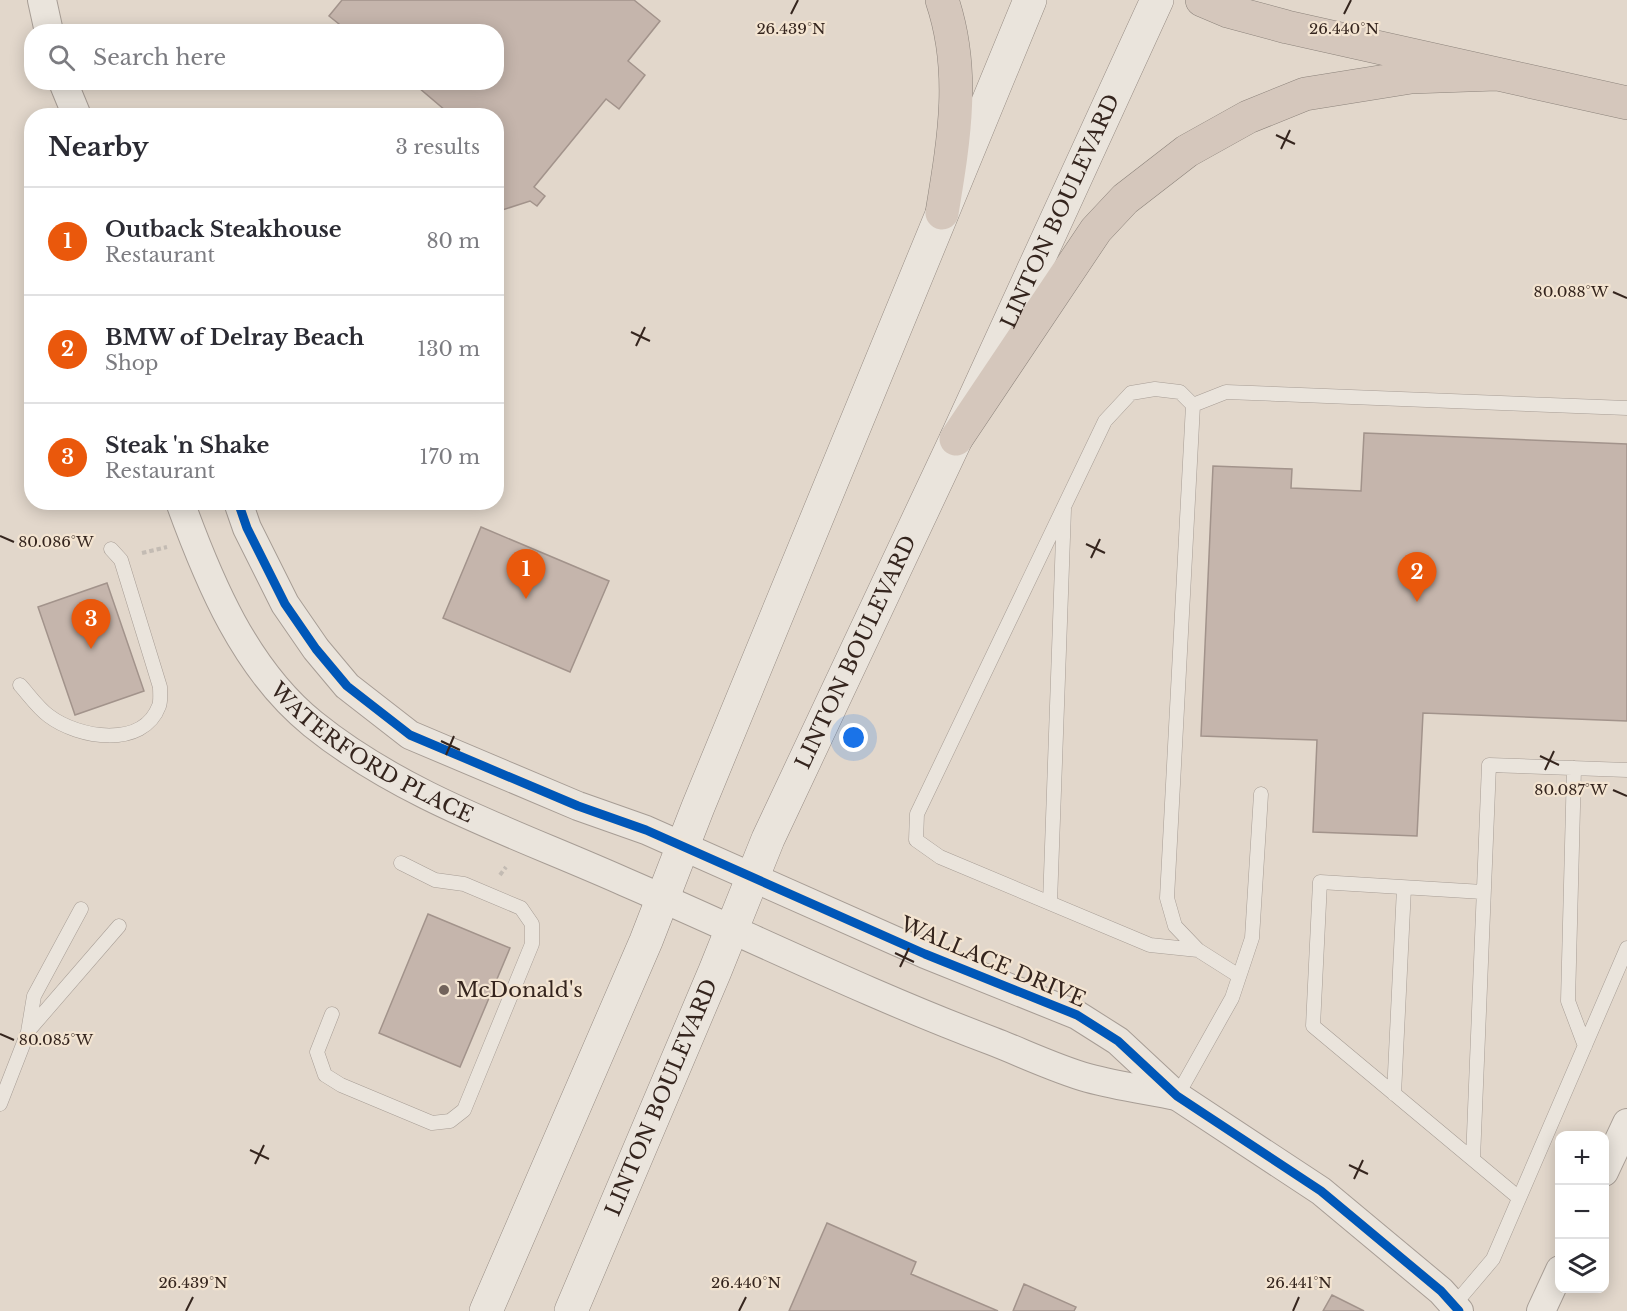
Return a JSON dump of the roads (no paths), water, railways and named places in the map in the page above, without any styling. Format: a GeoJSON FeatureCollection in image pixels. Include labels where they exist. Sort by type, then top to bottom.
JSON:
{"type":"FeatureCollection","features":[{"type":"Feature","properties":{"kind":"highway"},"geometry":{"type":"LineString","coordinates":[[942,0],[953,36],[957,80],[954,134],[942,213]]}},
{"type":"Feature","properties":{"kind":"highway"},"geometry":{"type":"LineString","coordinates":[[1202,0],[1287,27],[1627,103]]}},
{"type":"Feature","properties":{"kind":"highway"},"geometry":{"type":"LineString","coordinates":[[956,440],[1096,230],[1125,199],[1187,151],[1248,117],[1305,94],[1411,77],[1496,74]]}},
{"type":"Feature","properties":{"kind":"main road"},"geometry":{"type":"LineString","coordinates":[[486,1311],[663,898],[1030,0]]}},
{"type":"Feature","properties":{"kind":"main road","name":"LINTON BOULEVARD"},"geometry":{"type":"LineString","coordinates":[[571,1311],[733,928],[768,839],[956,440],[1157,0]]}},
{"type":"Feature","properties":{"kind":"street"},"geometry":{"type":"LineString","coordinates":[[42,0],[47,24]]}},
{"type":"Feature","properties":{"kind":"street"},"geometry":{"type":"LineString","coordinates":[[66,90],[74,108]]}},
{"type":"Feature","properties":{"kind":"street","name":"WATERFORD PLACE"},"geometry":{"type":"LineString","coordinates":[[183,510],[200,557],[243,642],[276,685],[311,723],[384,773],[468,814],[663,898]]}},
{"type":"Feature","properties":{"kind":"street","name":"WATERFORD PLACE"},"geometry":{"type":"LineString","coordinates":[[241,510],[247,528],[285,604],[346,686],[410,735],[683,847]]}},
{"type":"Feature","properties":{"kind":"street","name":"WALLACE DRIVE"},"geometry":{"type":"LineString","coordinates":[[683,847],[1000,986],[1077,1015],[1118,1041],[1177,1096],[1321,1191],[1432,1284],[1456,1308]]}},
{"type":"Feature","properties":{"kind":"street","name":"WALLACE DRIVE"},"geometry":{"type":"LineString","coordinates":[[663,898],[733,928],[896,1005],[1087,1077],[1177,1096]]}},
{"type":"Feature","properties":{"kind":"street"},"geometry":{"type":"LineString","coordinates":[[1609,1163],[1627,1123]]}},
{"type":"Feature","properties":{"kind":"street"},"geometry":{"type":"LineString","coordinates":[[1540,1311],[1555,1280]]}},
{"type":"Feature","properties":{"kind":"lane"},"geometry":{"type":"LineString","coordinates":[[1198,950],[1150,945],[932,851],[916,840],[917,814],[1105,422],[1131,393],[1155,389],[1180,392],[1193,405],[1167,898],[1175,926],[1198,950],[1239,976]]}},
{"type":"Feature","properties":{"kind":"lane"},"geometry":{"type":"LineString","coordinates":[[1193,405],[1226,392],[1627,408]]}},
{"type":"Feature","properties":{"kind":"lane"},"geometry":{"type":"LineString","coordinates":[[1050,903],[1064,505]]}},
{"type":"Feature","properties":{"kind":"lane"},"geometry":{"type":"LineString","coordinates":[[20,685],[49,716],[81,733],[115,736],[144,726],[160,705],[160,687],[121,560],[111,549]]}},
{"type":"Feature","properties":{"kind":"lane"},"geometry":{"type":"LineString","coordinates":[[1473,1159],[1488,765],[1627,770]]}},
{"type":"Feature","properties":{"kind":"lane"},"geometry":{"type":"LineString","coordinates":[[1574,768],[1568,1001],[1585,1046]]}},
{"type":"Feature","properties":{"kind":"lane"},"geometry":{"type":"LineString","coordinates":[[1177,1096],[1232,998],[1252,938],[1261,794]]}},
{"type":"Feature","properties":{"kind":"lane"},"geometry":{"type":"LineString","coordinates":[[332,1014],[317,1052],[325,1075],[341,1085],[432,1123],[450,1121],[464,1110],[532,944],[532,924],[521,908],[464,884],[435,880],[401,863]]}},
{"type":"Feature","properties":{"kind":"lane"},"geometry":{"type":"LineString","coordinates":[[1483,892],[1320,882],[1313,1026],[1519,1198]]}},
{"type":"Feature","properties":{"kind":"lane"},"geometry":{"type":"LineString","coordinates":[[1394,1094],[1404,888]]}},
{"type":"Feature","properties":{"kind":"lane"},"geometry":{"type":"LineString","coordinates":[[0,1104],[28,1032],[34,996],[81,909]]}},
{"type":"Feature","properties":{"kind":"lane"},"geometry":{"type":"LineString","coordinates":[[28,1032],[119,926]]}},
{"type":"Feature","properties":{"kind":"lane"},"geometry":{"type":"LineString","coordinates":[[1456,1308],[1493,1259],[1627,948]]}},
{"type":"Feature","properties":{"kind":"place","name":"Outback Steakhouse"},"geometry":{"type":"Point","coordinates":[526,599]}},
{"type":"Feature","properties":{"kind":"place","name":"BMW of Delray Beach"},"geometry":{"type":"Point","coordinates":[1417,602]}},
{"type":"Feature","properties":{"kind":"place","name":"Steak 'n Shake"},"geometry":{"type":"Point","coordinates":[91,649]}},
{"type":"Feature","properties":{"kind":"place","name":"McDonald's"},"geometry":{"type":"Point","coordinates":[444,990]}}]}
